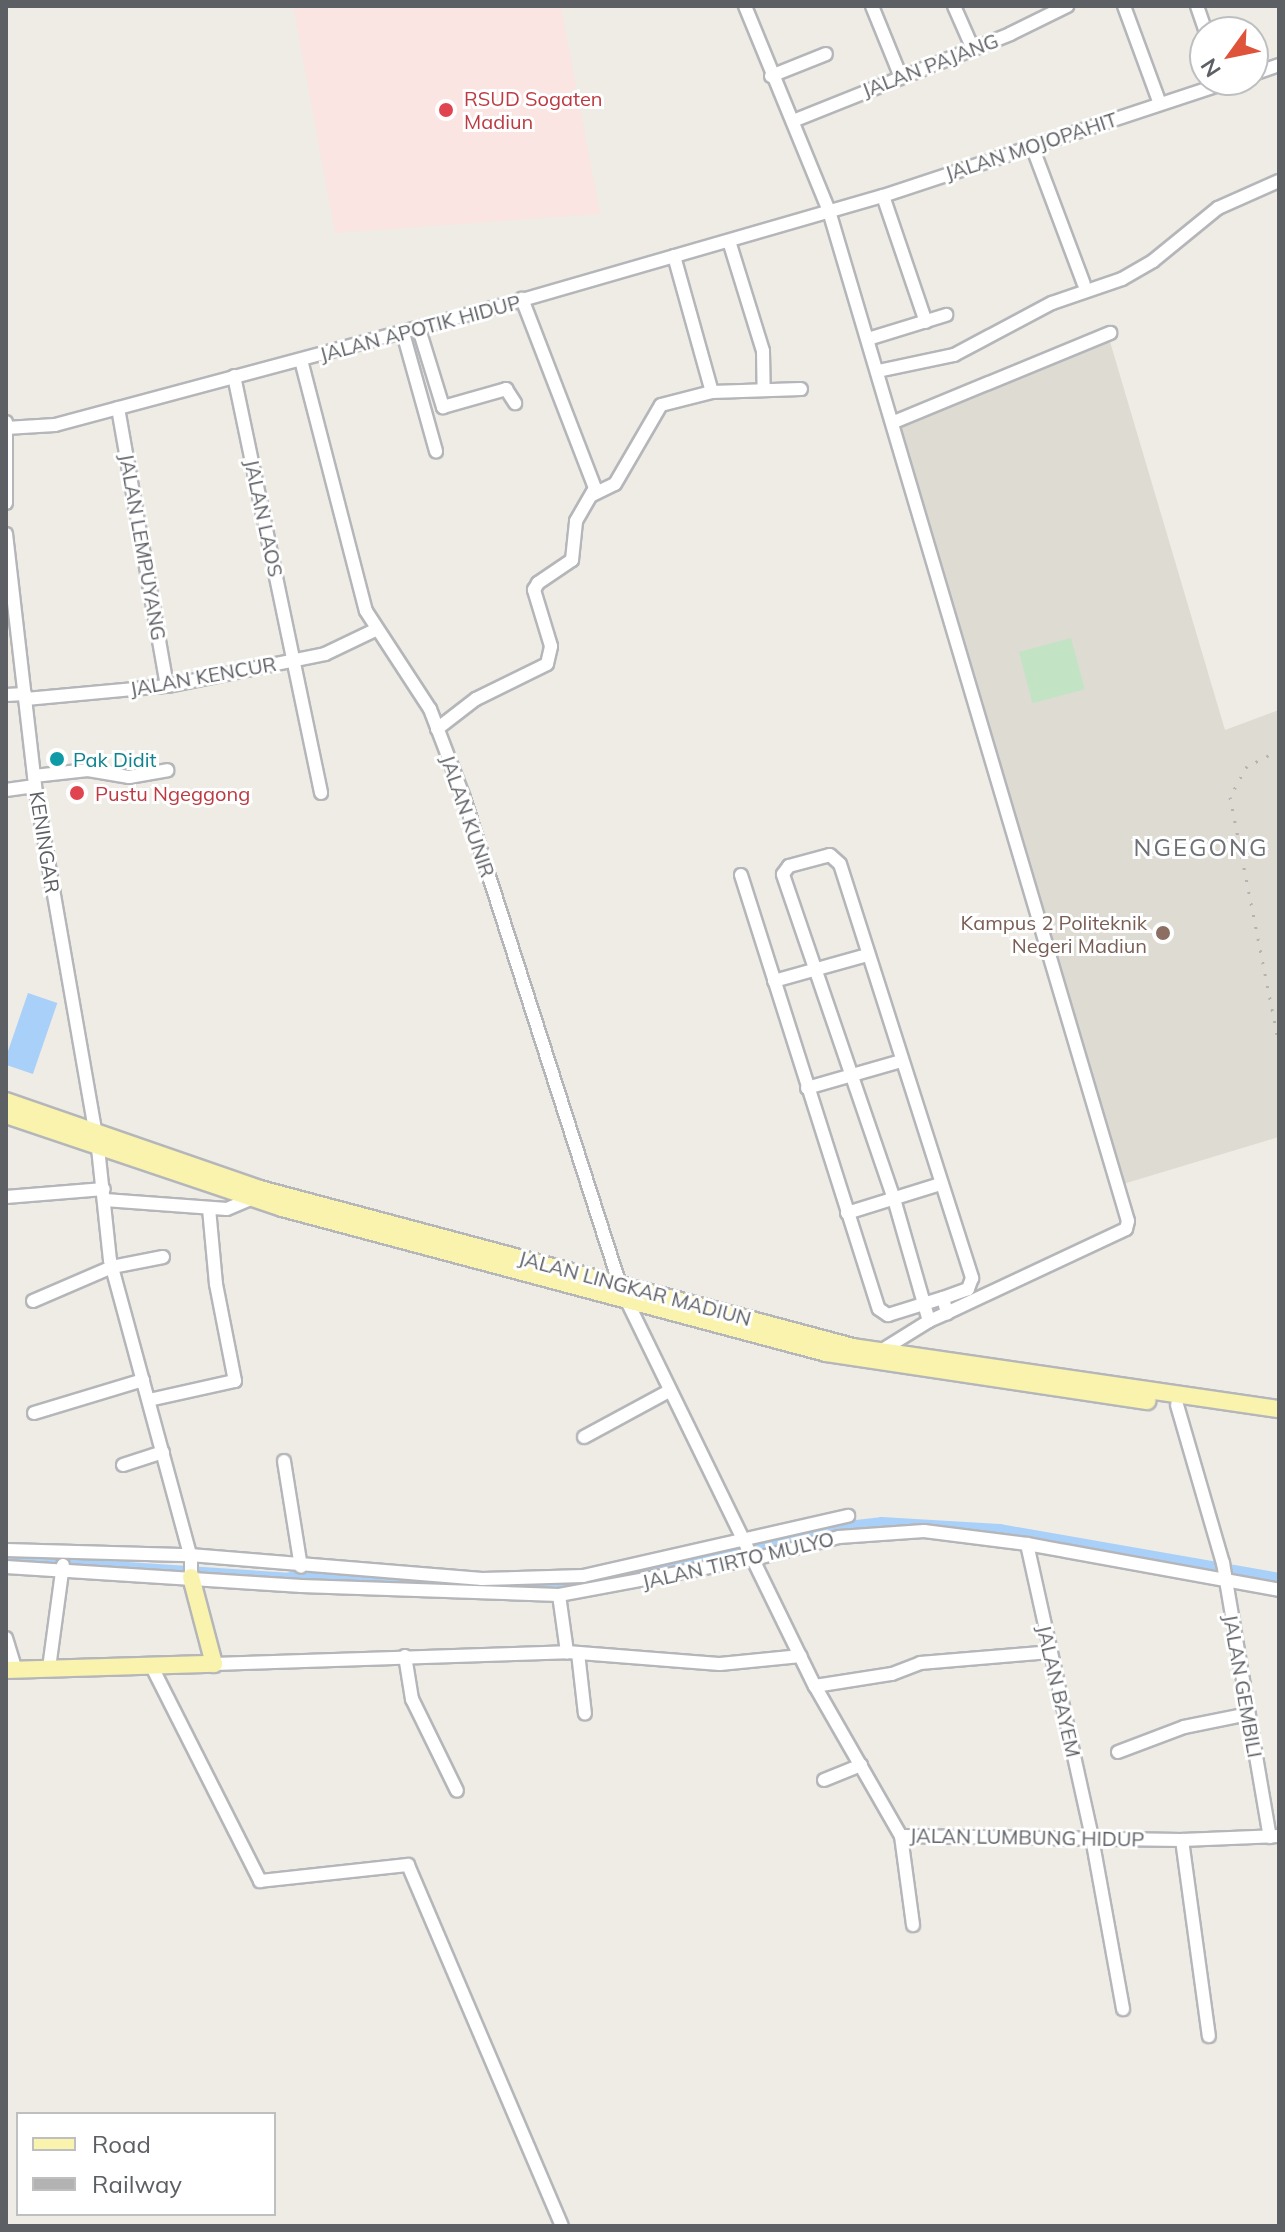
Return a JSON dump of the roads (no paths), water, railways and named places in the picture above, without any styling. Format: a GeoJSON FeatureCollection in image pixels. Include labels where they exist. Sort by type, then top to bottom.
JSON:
{"type":"FeatureCollection","features":[{"type":"Feature","properties":{"kind":"main road","name":"JALAN LINGKAR MADIUN"},"geometry":{"type":"LineString","coordinates":[[6,1101],[97,1140]]}},
{"type":"Feature","properties":{"kind":"main road","name":"JALAN LINGKAR MADIUN"},"geometry":{"type":"LineString","coordinates":[[6,1115],[97,1140],[258,1195],[622,1290],[879,1352],[1279,1409]]}},
{"type":"Feature","properties":{"kind":"main road","name":"JALAN LINGKAR MADIUN"},"geometry":{"type":"LineString","coordinates":[[622,1290],[855,1360],[1279,1420]]}},
{"type":"Feature","properties":{"kind":"main road"},"geometry":{"type":"LineString","coordinates":[[10,1669],[214,1664],[192,1579]]}},
{"type":"Feature","properties":{"kind":"street"},"geometry":{"type":"LineString","coordinates":[[745,6],[771,76],[793,121],[829,211],[894,422],[1128,1221],[1126,1229],[929,1321],[879,1352]]}},
{"type":"Feature","properties":{"kind":"street"},"geometry":{"type":"LineString","coordinates":[[872,6],[900,75]]}},
{"type":"Feature","properties":{"kind":"street"},"geometry":{"type":"LineString","coordinates":[[954,6],[973,49]]}},
{"type":"Feature","properties":{"kind":"street"},"geometry":{"type":"LineString","coordinates":[[1038,6],[1044,19]]}},
{"type":"Feature","properties":{"kind":"street","name":"JALAN PAJANG"},"geometry":{"type":"LineString","coordinates":[[793,121],[900,75],[973,49],[1067,6]]}},
{"type":"Feature","properties":{"kind":"street"},"geometry":{"type":"LineString","coordinates":[[1124,6],[1160,104]]}},
{"type":"Feature","properties":{"kind":"street"},"geometry":{"type":"LineString","coordinates":[[771,76],[826,54]]}},
{"type":"Feature","properties":{"kind":"street","name":"JALAN MOJOPAHIT"},"geometry":{"type":"LineString","coordinates":[[829,211],[1189,94]]}},
{"type":"Feature","properties":{"kind":"street"},"geometry":{"type":"LineString","coordinates":[[1032,146],[1084,284]]}},
{"type":"Feature","properties":{"kind":"street"},"geometry":{"type":"LineString","coordinates":[[878,371],[954,355],[1052,303],[1122,279],[1153,261],[1218,208],[1279,181]]}},
{"type":"Feature","properties":{"kind":"street"},"geometry":{"type":"LineString","coordinates":[[883,196],[926,322]]}},
{"type":"Feature","properties":{"kind":"street","name":"JALAN APOTIK HIDUP"},"geometry":{"type":"LineString","coordinates":[[6,426],[44,428],[419,329],[829,211]]}},
{"type":"Feature","properties":{"kind":"street"},"geometry":{"type":"LineString","coordinates":[[729,241],[763,351],[764,390]]}},
{"type":"Feature","properties":{"kind":"street"},"geometry":{"type":"LineString","coordinates":[[674,256],[712,392]]}},
{"type":"Feature","properties":{"kind":"street"},"geometry":{"type":"LineString","coordinates":[[437,729],[476,699],[547,664],[551,646],[534,590],[538,583],[572,560],[576,521],[592,495],[593,474],[522,299]]}},
{"type":"Feature","properties":{"kind":"street"},"geometry":{"type":"LineString","coordinates":[[868,339],[946,315]]}},
{"type":"Feature","properties":{"kind":"street"},"geometry":{"type":"LineString","coordinates":[[419,329],[443,407],[506,389],[515,403]]}},
{"type":"Feature","properties":{"kind":"street"},"geometry":{"type":"LineString","coordinates":[[403,333],[436,451]]}},
{"type":"Feature","properties":{"kind":"street"},"geometry":{"type":"LineString","coordinates":[[894,422],[1110,333]]}},
{"type":"Feature","properties":{"kind":"street","name":"JALAN KUNIR"},"geometry":{"type":"LineString","coordinates":[[301,360],[375,630],[424,699],[437,729],[622,1290]]}},
{"type":"Feature","properties":{"kind":"street","name":"JALAN LAOS"},"geometry":{"type":"LineString","coordinates":[[234,376],[321,793]]}},
{"type":"Feature","properties":{"kind":"street"},"geometry":{"type":"LineString","coordinates":[[592,495],[615,484],[661,405],[712,392],[801,389]]}},
{"type":"Feature","properties":{"kind":"street","name":"JALAN LEMPUYANG"},"geometry":{"type":"LineString","coordinates":[[118,408],[167,686]]}},
{"type":"Feature","properties":{"kind":"street"},"geometry":{"type":"LineString","coordinates":[[6,426],[6,503]]}},
{"type":"Feature","properties":{"kind":"street","name":"KENINGAR"},"geometry":{"type":"LineString","coordinates":[[6,534],[7,570],[35,781],[97,1140],[112,1267],[190,1557],[192,1579]]}},
{"type":"Feature","properties":{"kind":"street","name":"JALAN KENCUR"},"geometry":{"type":"LineString","coordinates":[[6,695],[167,686],[325,654],[375,630]]}},
{"type":"Feature","properties":{"kind":"street"},"geometry":{"type":"LineString","coordinates":[[6,790],[68,770],[129,777],[167,770]]}},
{"type":"Feature","properties":{"kind":"street"},"geometry":{"type":"LineString","coordinates":[[741,875],[879,1309],[888,1315],[925,1305],[968,1289],[973,1281],[838,858],[830,855],[789,866],[783,874],[894,1199],[925,1305],[929,1321]]}},
{"type":"Feature","properties":{"kind":"street"},"geometry":{"type":"LineString","coordinates":[[774,981],[867,955]]}},
{"type":"Feature","properties":{"kind":"street"},"geometry":{"type":"LineString","coordinates":[[807,1088],[901,1061]]}},
{"type":"Feature","properties":{"kind":"street"},"geometry":{"type":"LineString","coordinates":[[847,1213],[940,1184]]}},
{"type":"Feature","properties":{"kind":"street"},"geometry":{"type":"LineString","coordinates":[[6,1197],[104,1194],[209,1208],[258,1195]]}},
{"type":"Feature","properties":{"kind":"street"},"geometry":{"type":"LineString","coordinates":[[149,1400],[235,1381],[216,1284],[209,1208]]}},
{"type":"Feature","properties":{"kind":"street"},"geometry":{"type":"LineString","coordinates":[[33,1301],[112,1267],[163,1257]]}},
{"type":"Feature","properties":{"kind":"street","name":"JALAN LUMBUNG HIDUP"},"geometry":{"type":"LineString","coordinates":[[622,1290],[815,1686],[901,1836],[1182,1840],[1274,1837]]}},
{"type":"Feature","properties":{"kind":"street"},"geometry":{"type":"LineString","coordinates":[[943,1298],[947,1313]]}},
{"type":"Feature","properties":{"kind":"street"},"geometry":{"type":"LineString","coordinates":[[34,1413],[143,1380]]}},
{"type":"Feature","properties":{"kind":"street"},"geometry":{"type":"LineString","coordinates":[[584,1437],[669,1391]]}},
{"type":"Feature","properties":{"kind":"street","name":"JALAN GEMBILI"},"geometry":{"type":"LineString","coordinates":[[1177,1405],[1223,1563],[1223,1580],[1274,1837]]}},
{"type":"Feature","properties":{"kind":"street"},"geometry":{"type":"LineString","coordinates":[[123,1465],[163,1452]]}},
{"type":"Feature","properties":{"kind":"street"},"geometry":{"type":"LineString","coordinates":[[284,1461],[301,1567]]}},
{"type":"Feature","properties":{"kind":"street"},"geometry":{"type":"LineString","coordinates":[[6,1567],[190,1557],[482,1579],[583,1576],[848,1516]]}},
{"type":"Feature","properties":{"kind":"street","name":"JALAN TIRTO MULYO"},"geometry":{"type":"LineString","coordinates":[[63,1564],[192,1579],[559,1595],[879,1532],[924,1531],[1027,1544],[1279,1590]]}},
{"type":"Feature","properties":{"kind":"street","name":"JALAN BAYEM"},"geometry":{"type":"LineString","coordinates":[[1027,1544],[1092,1838],[1123,2009]]}},
{"type":"Feature","properties":{"kind":"street"},"geometry":{"type":"LineString","coordinates":[[6,1550],[63,1564]]}},
{"type":"Feature","properties":{"kind":"street"},"geometry":{"type":"LineString","coordinates":[[49,1668],[63,1564]]}},
{"type":"Feature","properties":{"kind":"street"},"geometry":{"type":"LineString","coordinates":[[559,1595],[585,1714]]}},
{"type":"Feature","properties":{"kind":"street"},"geometry":{"type":"LineString","coordinates":[[6,1638],[10,1669]]}},
{"type":"Feature","properties":{"kind":"street"},"geometry":{"type":"LineString","coordinates":[[214,1664],[573,1652],[720,1664],[801,1656]]}},
{"type":"Feature","properties":{"kind":"street"},"geometry":{"type":"LineString","coordinates":[[815,1686],[892,1674],[920,1663],[1050,1652]]}},
{"type":"Feature","properties":{"kind":"street"},"geometry":{"type":"LineString","coordinates":[[405,1656],[412,1699],[457,1791]]}},
{"type":"Feature","properties":{"kind":"street"},"geometry":{"type":"LineString","coordinates":[[152,1667],[260,1881],[408,1865],[562,2226]]}},
{"type":"Feature","properties":{"kind":"street"},"geometry":{"type":"LineString","coordinates":[[1118,1752],[1184,1727],[1248,1714]]}},
{"type":"Feature","properties":{"kind":"street"},"geometry":{"type":"LineString","coordinates":[[824,1780],[861,1765]]}},
{"type":"Feature","properties":{"kind":"street"},"geometry":{"type":"LineString","coordinates":[[901,1836],[913,1925]]}},
{"type":"Feature","properties":{"kind":"street"},"geometry":{"type":"LineString","coordinates":[[1182,1840],[1209,2036]]}},
{"type":"Feature","properties":{"kind":"water"},"geometry":{"type":"Polygon","coordinates":[[[28,993],[57,1003],[33,1074],[6,1065],[28,993]]]}},
{"type":"Feature","properties":{"kind":"waterway"},"geometry":{"type":"LineString","coordinates":[[290,1577],[575,1585],[736,1554],[820,1529],[881,1522],[999,1529],[1279,1578]]}},
{"type":"Feature","properties":{"kind":"waterway"},"geometry":{"type":"LineString","coordinates":[[6,1559],[295,1578]]}},
{"type":"Feature","properties":{"kind":"railway"},"geometry":{"type":"LineString","coordinates":[[1279,750],[1247,766],[1230,797],[1279,1045]]}},
{"type":"Feature","properties":{"kind":"place","name":"RSUD Sogaten Madiun"},"geometry":{"type":"Point","coordinates":[446,110]}},
{"type":"Feature","properties":{"kind":"place","name":"Pak Didit"},"geometry":{"type":"Point","coordinates":[57,759]}},
{"type":"Feature","properties":{"kind":"place","name":"Pustu Ngeggong"},"geometry":{"type":"Point","coordinates":[77,793]}},
{"type":"Feature","properties":{"kind":"place","name":"Kampus 2 Politeknik Negeri Madiun"},"geometry":{"type":"Point","coordinates":[1163,933]}},
{"type":"Feature","properties":{"kind":"district","name":"NGEGONG"},"geometry":{"type":"Point","coordinates":[1201,848]}}]}
